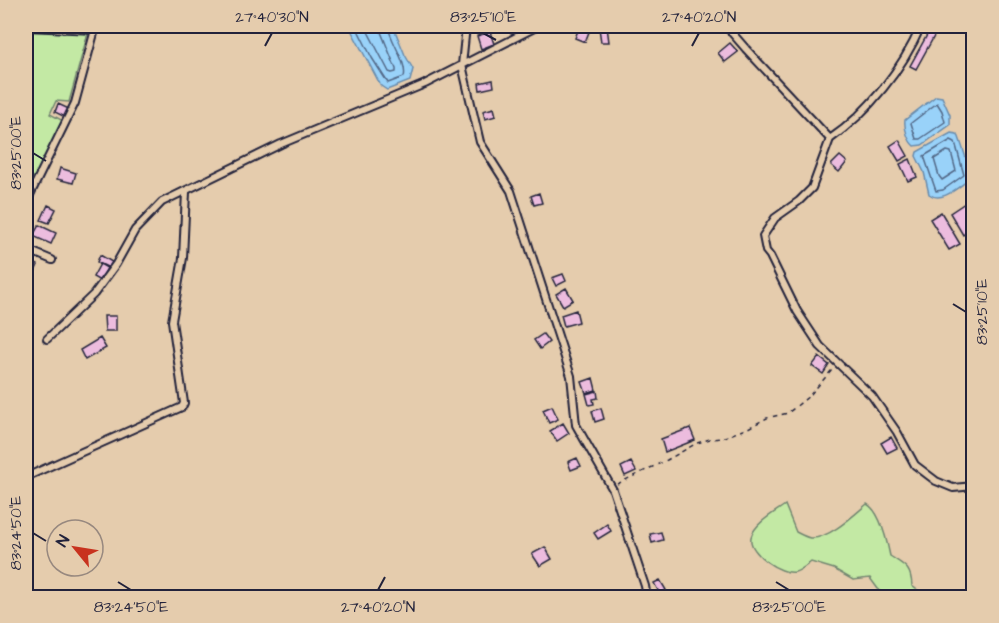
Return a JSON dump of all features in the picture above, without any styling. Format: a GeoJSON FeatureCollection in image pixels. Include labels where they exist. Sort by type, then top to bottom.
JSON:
{"type":"FeatureCollection","features":[{"type":"Feature","properties":{"kind":"street"},"geometry":{"type":"LineString","coordinates":[[466,26],[462,65],[480,142],[511,191],[571,376],[576,425],[611,487],[647,597]]}},
{"type":"Feature","properties":{"kind":"street"},"geometry":{"type":"LineString","coordinates":[[47,339],[94,294],[116,264],[135,230],[162,202],[281,144],[424,84],[538,26]]}},
{"type":"Feature","properties":{"kind":"street"},"geometry":{"type":"LineString","coordinates":[[726,26],[830,139]]}},
{"type":"Feature","properties":{"kind":"street"},"geometry":{"type":"LineString","coordinates":[[921,26],[888,83],[846,127],[830,139],[812,188],[799,201],[775,218],[763,236],[763,242],[797,311],[820,346],[872,396],[897,432],[915,465],[936,481],[953,488],[974,486]]}},
{"type":"Feature","properties":{"kind":"street"},"geometry":{"type":"LineString","coordinates":[[26,27],[95,28],[75,102],[26,204]]}},
{"type":"Feature","properties":{"kind":"street"},"geometry":{"type":"LineString","coordinates":[[26,477],[174,411],[184,404],[172,321],[183,258],[186,192]]}},
{"type":"Feature","properties":{"kind":"street"},"geometry":{"type":"LineString","coordinates":[[26,249],[52,260]]}},
{"type":"Feature","properties":{"kind":"path"},"geometry":{"type":"LineString","coordinates":[[611,487],[697,443],[722,438],[767,418],[788,413],[809,396],[837,364]]}},
{"type":"Feature","properties":{"kind":"green space"},"geometry":{"type":"Polygon","coordinates":[[[26,26],[90,26],[69,102],[56,101],[50,114],[67,123],[37,187],[26,220],[26,26]]]}},
{"type":"Feature","properties":{"kind":"green space"},"geometry":{"type":"Polygon","coordinates":[[[867,504],[876,513],[890,556],[906,568],[912,586],[927,597],[880,597],[881,593],[870,578],[853,580],[834,569],[811,562],[795,572],[782,570],[760,556],[751,543],[756,527],[785,505],[796,532],[810,538],[817,538],[833,531],[867,504]]]}},
{"type":"Feature","properties":{"kind":"water"},"geometry":{"type":"Polygon","coordinates":[[[349,26],[393,26],[413,69],[410,81],[387,90],[381,86],[349,26]]]}},
{"type":"Feature","properties":{"kind":"water"},"geometry":{"type":"Polygon","coordinates":[[[936,96],[942,97],[950,115],[950,125],[922,145],[914,146],[907,134],[905,120],[936,96]]]}},
{"type":"Feature","properties":{"kind":"water"},"geometry":{"type":"Polygon","coordinates":[[[951,133],[959,137],[969,167],[970,179],[950,193],[934,197],[929,194],[924,172],[916,156],[917,152],[951,133]]]}},
{"type":"Feature","properties":{"kind":"building"},"geometry":{"type":"Polygon","coordinates":[[[932,26],[938,29],[916,69],[910,66],[932,26]]]}},
{"type":"Feature","properties":{"kind":"building"},"geometry":{"type":"Polygon","coordinates":[[[607,27],[609,42],[601,42],[599,28],[607,27]]]}},
{"type":"Feature","properties":{"kind":"building"},"geometry":{"type":"Polygon","coordinates":[[[579,28],[589,32],[585,42],[575,38],[579,28]]]}},
{"type":"Feature","properties":{"kind":"building"},"geometry":{"type":"Polygon","coordinates":[[[490,32],[494,44],[481,49],[477,36],[490,32]]]}},
{"type":"Feature","properties":{"kind":"building"},"geometry":{"type":"Polygon","coordinates":[[[730,43],[738,52],[725,62],[718,53],[730,43]]]}},
{"type":"Feature","properties":{"kind":"building"},"geometry":{"type":"Polygon","coordinates":[[[493,80],[494,87],[480,90],[479,83],[493,80]]]}},
{"type":"Feature","properties":{"kind":"building"},"geometry":{"type":"Polygon","coordinates":[[[58,104],[69,109],[65,117],[55,112],[58,104]]]}},
{"type":"Feature","properties":{"kind":"building"},"geometry":{"type":"Polygon","coordinates":[[[494,108],[496,116],[485,119],[483,111],[494,108]]]}},
{"type":"Feature","properties":{"kind":"building"},"geometry":{"type":"Polygon","coordinates":[[[899,140],[908,156],[899,161],[890,146],[899,140]]]}},
{"type":"Feature","properties":{"kind":"building"},"geometry":{"type":"Polygon","coordinates":[[[840,156],[847,162],[839,172],[831,165],[840,156]]]}},
{"type":"Feature","properties":{"kind":"building"},"geometry":{"type":"Polygon","coordinates":[[[910,159],[917,177],[908,181],[900,164],[910,159]]]}},
{"type":"Feature","properties":{"kind":"building"},"geometry":{"type":"Polygon","coordinates":[[[60,168],[76,173],[73,183],[57,179],[60,168]]]}},
{"type":"Feature","properties":{"kind":"building"},"geometry":{"type":"Polygon","coordinates":[[[539,193],[542,203],[534,205],[531,196],[539,193]]]}},
{"type":"Feature","properties":{"kind":"building"},"geometry":{"type":"Polygon","coordinates":[[[965,203],[974,218],[974,228],[963,235],[950,213],[965,203]]]}},
{"type":"Feature","properties":{"kind":"building"},"geometry":{"type":"Polygon","coordinates":[[[48,205],[56,209],[49,223],[41,220],[48,205]]]}},
{"type":"Feature","properties":{"kind":"building"},"geometry":{"type":"Polygon","coordinates":[[[941,212],[960,244],[949,250],[930,219],[941,212]]]}},
{"type":"Feature","properties":{"kind":"building"},"geometry":{"type":"Polygon","coordinates":[[[39,225],[56,233],[51,244],[33,236],[39,225]]]}},
{"type":"Feature","properties":{"kind":"building"},"geometry":{"type":"Polygon","coordinates":[[[100,255],[112,262],[109,268],[97,262],[100,255]]]}},
{"type":"Feature","properties":{"kind":"building"},"geometry":{"type":"Polygon","coordinates":[[[26,259],[38,265],[32,278],[26,275],[26,259]]]}},
{"type":"Feature","properties":{"kind":"building"},"geometry":{"type":"Polygon","coordinates":[[[100,264],[107,268],[100,281],[93,277],[100,264]]]}},
{"type":"Feature","properties":{"kind":"building"},"geometry":{"type":"Polygon","coordinates":[[[563,274],[566,281],[556,286],[552,278],[563,274]]]}},
{"type":"Feature","properties":{"kind":"building"},"geometry":{"type":"Polygon","coordinates":[[[566,288],[573,300],[563,306],[556,294],[566,288]]]}},
{"type":"Feature","properties":{"kind":"building"},"geometry":{"type":"Polygon","coordinates":[[[576,310],[579,322],[564,326],[561,315],[576,310]]]}},
{"type":"Feature","properties":{"kind":"building"},"geometry":{"type":"Polygon","coordinates":[[[104,316],[116,316],[116,331],[105,331],[104,316]]]}},
{"type":"Feature","properties":{"kind":"building"},"geometry":{"type":"Polygon","coordinates":[[[543,334],[549,342],[540,349],[534,340],[543,334]]]}},
{"type":"Feature","properties":{"kind":"building"},"geometry":{"type":"Polygon","coordinates":[[[100,338],[106,348],[85,360],[80,350],[100,338]]]}},
{"type":"Feature","properties":{"kind":"building"},"geometry":{"type":"Polygon","coordinates":[[[819,357],[829,365],[823,374],[812,366],[819,357]]]}},
{"type":"Feature","properties":{"kind":"building"},"geometry":{"type":"Polygon","coordinates":[[[593,378],[596,390],[586,393],[582,382],[593,378]]]}},
{"type":"Feature","properties":{"kind":"building"},"geometry":{"type":"Polygon","coordinates":[[[597,391],[598,398],[593,399],[594,404],[589,405],[586,394],[597,391]]]}},
{"type":"Feature","properties":{"kind":"building"},"geometry":{"type":"Polygon","coordinates":[[[552,406],[558,419],[549,423],[543,410],[552,406]]]}},
{"type":"Feature","properties":{"kind":"building"},"geometry":{"type":"Polygon","coordinates":[[[601,408],[604,419],[595,422],[592,411],[601,408]]]}},
{"type":"Feature","properties":{"kind":"building"},"geometry":{"type":"Polygon","coordinates":[[[563,423],[569,433],[557,441],[550,431],[563,423]]]}},
{"type":"Feature","properties":{"kind":"building"},"geometry":{"type":"Polygon","coordinates":[[[690,428],[695,440],[665,452],[661,439],[690,428]]]}},
{"type":"Feature","properties":{"kind":"building"},"geometry":{"type":"Polygon","coordinates":[[[891,437],[897,448],[887,453],[881,443],[891,437]]]}},
{"type":"Feature","properties":{"kind":"building"},"geometry":{"type":"Polygon","coordinates":[[[577,458],[581,466],[571,470],[568,462],[577,458]]]}},
{"type":"Feature","properties":{"kind":"building"},"geometry":{"type":"Polygon","coordinates":[[[631,462],[636,471],[625,476],[621,467],[631,462]]]}},
{"type":"Feature","properties":{"kind":"building"},"geometry":{"type":"Polygon","coordinates":[[[607,524],[611,531],[598,539],[594,533],[607,524]]]}},
{"type":"Feature","properties":{"kind":"building"},"geometry":{"type":"Polygon","coordinates":[[[661,532],[663,540],[652,543],[650,534],[661,532]]]}},
{"type":"Feature","properties":{"kind":"building"},"geometry":{"type":"Polygon","coordinates":[[[545,547],[552,559],[540,566],[532,554],[545,547]]]}},
{"type":"Feature","properties":{"kind":"building"},"geometry":{"type":"Polygon","coordinates":[[[660,580],[666,590],[660,594],[654,583],[660,580]]]}}]}
